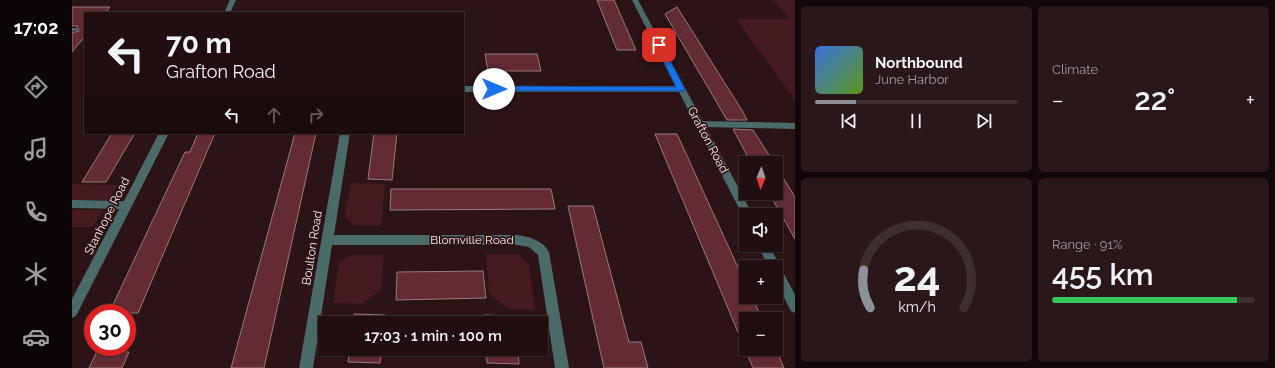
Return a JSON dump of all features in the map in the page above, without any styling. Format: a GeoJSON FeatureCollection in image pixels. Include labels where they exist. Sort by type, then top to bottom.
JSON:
{"type":"FeatureCollection","features":[{"type":"Feature","properties":{"kind":"street"},"geometry":{"type":"LineString","coordinates":[[227,12],[233,0]]}},
{"type":"Feature","properties":{"kind":"street","name":"Grafton Road"},"geometry":{"type":"LineString","coordinates":[[635,0],[744,208]]}},
{"type":"Feature","properties":{"kind":"street"},"geometry":{"type":"LineString","coordinates":[[464,89],[681,89]]}},
{"type":"Feature","properties":{"kind":"street","name":"Stanhope Road"},"geometry":{"type":"LineString","coordinates":[[72,312],[163,134]]}},
{"type":"Feature","properties":{"kind":"street","name":"Boulton Road"},"geometry":{"type":"LineString","coordinates":[[306,368],[344,134]]}},
{"type":"Feature","properties":{"kind":"street"},"geometry":{"type":"LineString","coordinates":[[72,204],[127,205]]}},
{"type":"Feature","properties":{"kind":"street","name":"Blomville Road"},"geometry":{"type":"LineString","coordinates":[[327,240],[517,240],[532,243],[543,252],[562,368]]}},
{"type":"Feature","properties":{"kind":"street"},"geometry":{"type":"LineString","coordinates":[[783,284],[795,307]]}},
{"type":"Feature","properties":{"kind":"lane"},"geometry":{"type":"LineString","coordinates":[[700,124],[795,126]]}},
{"type":"Feature","properties":{"kind":"shaded area"},"geometry":{"type":"Polygon","coordinates":[[[773,0],[795,0],[795,100],[736,19],[790,19],[773,0]]]}},
{"type":"Feature","properties":{"kind":"shaded area"},"geometry":{"type":"Polygon","coordinates":[[[351,183],[385,184],[381,226],[353,225],[345,216],[351,183]]]}},
{"type":"Feature","properties":{"kind":"shaded area"},"geometry":{"type":"Polygon","coordinates":[[[72,184],[118,185],[109,200],[72,200],[72,184]]]}},
{"type":"Feature","properties":{"kind":"shaded area"},"geometry":{"type":"Polygon","coordinates":[[[72,210],[103,210],[93,227],[72,227],[72,210]]]}},
{"type":"Feature","properties":{"kind":"shaded area"},"geometry":{"type":"Polygon","coordinates":[[[486,254],[518,254],[529,264],[535,310],[507,309],[489,293],[486,254]]]}},
{"type":"Feature","properties":{"kind":"shaded area"},"geometry":{"type":"Polygon","coordinates":[[[351,255],[384,255],[381,290],[362,304],[333,303],[339,263],[351,255]]]}},
{"type":"Feature","properties":{"kind":"building"},"geometry":{"type":"Polygon","coordinates":[[[597,0],[614,0],[636,50],[617,50],[597,0]]]}},
{"type":"Feature","properties":{"kind":"building"},"geometry":{"type":"Polygon","coordinates":[[[72,7],[110,7],[106,12],[84,12],[84,37],[72,52],[72,33],[79,31],[77,26],[72,26],[72,7]]]}},
{"type":"Feature","properties":{"kind":"building"},"geometry":{"type":"Polygon","coordinates":[[[677,7],[747,120],[727,120],[665,14],[677,7]]]}},
{"type":"Feature","properties":{"kind":"building"},"geometry":{"type":"Polygon","coordinates":[[[485,54],[537,54],[541,71],[488,71],[485,54]]]}},
{"type":"Feature","properties":{"kind":"building"},"geometry":{"type":"Polygon","coordinates":[[[733,129],[753,130],[770,156],[747,156],[733,129]]]}},
{"type":"Feature","properties":{"kind":"building"},"geometry":{"type":"Polygon","coordinates":[[[111,134],[134,134],[106,182],[82,182],[111,134]]]}},
{"type":"Feature","properties":{"kind":"building"},"geometry":{"type":"Polygon","coordinates":[[[198,134],[215,134],[138,313],[136,313],[136,304],[113,304],[185,152],[190,152],[198,134]]]}},
{"type":"Feature","properties":{"kind":"building"},"geometry":{"type":"Polygon","coordinates":[[[295,134],[316,134],[264,368],[231,368],[295,134]]]}},
{"type":"Feature","properties":{"kind":"building"},"geometry":{"type":"Polygon","coordinates":[[[374,134],[397,134],[392,180],[368,179],[374,134]]]}},
{"type":"Feature","properties":{"kind":"building"},"geometry":{"type":"Polygon","coordinates":[[[655,134],[677,134],[739,270],[739,304],[755,304],[759,312],[739,312],[739,335],[655,134]]]}},
{"type":"Feature","properties":{"kind":"building"},"geometry":{"type":"Polygon","coordinates":[[[783,177],[795,197],[795,239],[783,218],[783,208],[777,208],[773,200],[783,200],[783,177]]]}},
{"type":"Feature","properties":{"kind":"building"},"geometry":{"type":"Polygon","coordinates":[[[391,189],[551,189],[555,209],[390,210],[391,189]]]}},
{"type":"Feature","properties":{"kind":"building"},"geometry":{"type":"Polygon","coordinates":[[[568,206],[593,206],[629,342],[641,342],[648,368],[604,368],[568,206]]]}},
{"type":"Feature","properties":{"kind":"building"},"geometry":{"type":"Polygon","coordinates":[[[483,271],[486,298],[396,300],[397,272],[483,271]]]}},
{"type":"Feature","properties":{"kind":"building"},"geometry":{"type":"Polygon","coordinates":[[[354,314],[385,315],[385,316],[354,316],[354,314]]]}},
{"type":"Feature","properties":{"kind":"building"},"geometry":{"type":"Polygon","coordinates":[[[484,315],[515,316],[484,316],[484,315]]]}},
{"type":"Feature","properties":{"kind":"building"},"geometry":{"type":"Polygon","coordinates":[[[95,356],[127,356],[122,368],[89,368],[95,356]]]}},
{"type":"Feature","properties":{"kind":"building"},"geometry":{"type":"Polygon","coordinates":[[[349,356],[381,356],[380,363],[348,362],[349,356]]]}},
{"type":"Feature","properties":{"kind":"building"},"geometry":{"type":"Polygon","coordinates":[[[486,356],[518,356],[519,364],[487,363],[486,356]]]}},
{"type":"Feature","properties":{"kind":"building"},"geometry":{"type":"Polygon","coordinates":[[[748,356],[779,356],[784,368],[753,368],[748,356]]]}},
{"type":"Feature","properties":{"kind":"route"},"geometry":{"type":"LineString","coordinates":[[494,89],[681,89],[659,45]]}}]}
